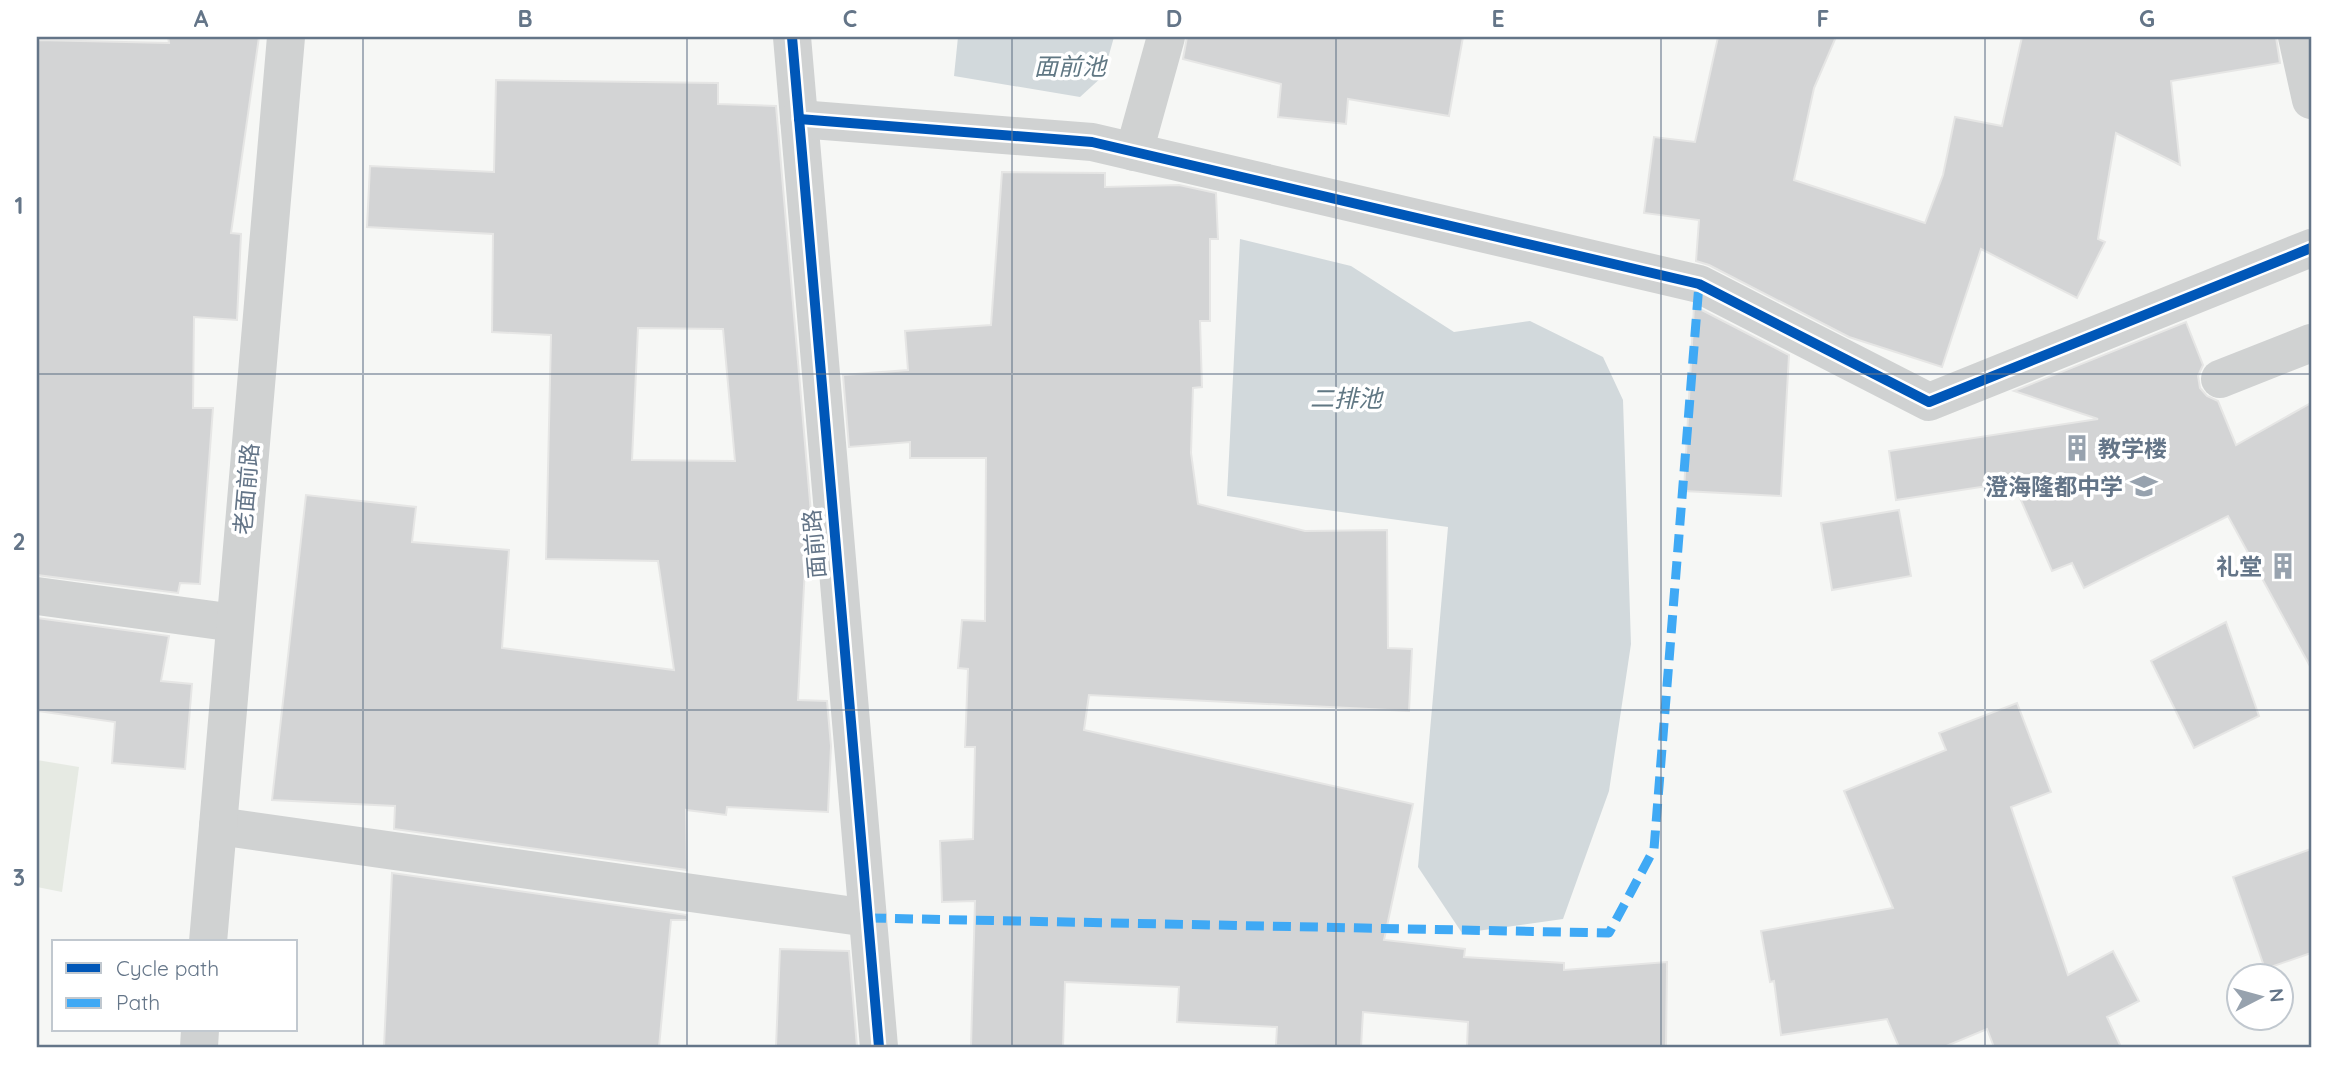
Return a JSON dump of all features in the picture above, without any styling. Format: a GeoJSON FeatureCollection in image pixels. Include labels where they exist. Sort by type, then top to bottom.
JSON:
{"type":"FeatureCollection","features":[{"type":"Feature","properties":{"kind":"street","name":"老面前路"},"geometry":{"type":"LineString","coordinates":[[208,940],[285,37]]}},
{"type":"Feature","properties":{"kind":"street","name":"面前路"},"geometry":{"type":"LineString","coordinates":[[792,37],[879,1047]]}},
{"type":"Feature","properties":{"kind":"street"},"geometry":{"type":"LineString","coordinates":[[1134,152],[1166,37]]}},
{"type":"Feature","properties":{"kind":"street"},"geometry":{"type":"LineString","coordinates":[[2297,37],[2311,100]]}},
{"type":"Feature","properties":{"kind":"street"},"geometry":{"type":"LineString","coordinates":[[799,119],[1092,142],[1699,284],[1929,402],[2311,248]]}},
{"type":"Feature","properties":{"kind":"street"},"geometry":{"type":"LineString","coordinates":[[2220,379],[2311,343]]}},
{"type":"Feature","properties":{"kind":"street"},"geometry":{"type":"LineString","coordinates":[[37,596],[235,623]]}},
{"type":"Feature","properties":{"kind":"street"},"geometry":{"type":"LineString","coordinates":[[218,826],[868,918]]}},
{"type":"Feature","properties":{"kind":"shaded area"},"geometry":{"type":"Polygon","coordinates":[[[37,760],[79,767],[62,892],[37,887],[37,760]]]}},
{"type":"Feature","properties":{"kind":"water","name":"面前池"},"geometry":{"type":"Polygon","coordinates":[[[958,37],[1114,37],[1103,76],[1080,97],[954,76],[958,37]]]}},
{"type":"Feature","properties":{"kind":"water","name":"二排池"},"geometry":{"type":"Polygon","coordinates":[[[1240,239],[1351,266],[1454,332],[1530,321],[1603,357],[1623,400],[1631,644],[1609,791],[1563,919],[1462,933],[1418,867],[1448,527],[1227,496],[1240,239]]]}},
{"type":"Feature","properties":{"kind":"building"},"geometry":{"type":"Polygon","coordinates":[[[168,37],[259,37],[231,233],[241,234],[237,320],[194,317],[193,408],[213,408],[200,584],[180,583],[178,593],[37,575],[37,40],[169,43],[168,37]]]}},
{"type":"Feature","properties":{"kind":"building"},"geometry":{"type":"Polygon","coordinates":[[[1187,37],[1463,37],[1449,116],[1348,99],[1346,124],[1278,117],[1281,84],[1183,59],[1187,37]]]}},
{"type":"Feature","properties":{"kind":"building"},"geometry":{"type":"Polygon","coordinates":[[[1718,37],[1836,37],[1814,88],[1794,180],[1925,223],[1943,175],[1955,117],[2002,126],[2022,37],[2276,37],[2280,63],[2171,81],[2180,165],[2116,133],[2098,239],[2105,242],[2077,298],[1981,249],[1942,367],[1849,337],[1709,265],[1696,261],[1699,220],[1644,213],[1654,137],[1695,142],[1718,37]]]}},
{"type":"Feature","properties":{"kind":"building"},"geometry":{"type":"Polygon","coordinates":[[[496,80],[718,83],[718,104],[776,106],[814,548],[806,548],[798,700],[827,701],[831,746],[828,812],[727,807],[726,815],[686,810],[687,870],[394,829],[395,806],[272,800],[306,495],[416,507],[412,542],[509,550],[502,648],[674,670],[658,561],[546,559],[551,335],[492,332],[493,234],[367,227],[370,166],[494,172],[496,80]],[[638,328],[632,460],[735,461],[723,329],[638,328]]]}},
{"type":"Feature","properties":{"kind":"building"},"geometry":{"type":"Polygon","coordinates":[[[1002,172],[1105,173],[1105,187],[1179,185],[1216,193],[1218,239],[1210,239],[1210,321],[1200,321],[1202,387],[1193,388],[1191,453],[1198,504],[1305,531],[1387,530],[1388,648],[1412,649],[1409,711],[1089,695],[1084,730],[1413,804],[1384,940],[1465,949],[1464,957],[1564,963],[1564,970],[1667,962],[1666,1047],[1467,1047],[1468,1022],[1363,1012],[1361,1047],[1276,1045],[1277,1027],[1177,1022],[1179,987],[1065,982],[1063,1047],[971,1047],[975,901],[942,902],[940,841],[973,839],[975,747],[965,747],[968,669],[958,668],[962,620],[985,621],[986,458],[910,458],[910,442],[849,447],[843,375],[908,370],[905,331],[991,325],[1002,172]]]}},
{"type":"Feature","properties":{"kind":"building"},"geometry":{"type":"Polygon","coordinates":[[[1694,306],[1789,355],[1781,496],[1684,491],[1694,306]]]}},
{"type":"Feature","properties":{"kind":"building"},"geometry":{"type":"Polygon","coordinates":[[[2186,322],[2203,365],[2198,376],[2200,388],[2207,396],[2218,401],[2236,445],[2311,403],[2311,668],[2228,516],[2084,588],[2072,563],[2052,571],[2013,482],[1896,500],[1889,451],[2098,419],[2014,391],[2186,322]]]}},
{"type":"Feature","properties":{"kind":"building"},"geometry":{"type":"Polygon","coordinates":[[[1899,510],[1911,576],[1832,590],[1821,523],[1899,510]]]}},
{"type":"Feature","properties":{"kind":"building"},"geometry":{"type":"Polygon","coordinates":[[[37,618],[169,636],[161,681],[192,684],[185,769],[112,763],[115,722],[37,711],[37,618]]]}},
{"type":"Feature","properties":{"kind":"building"},"geometry":{"type":"Polygon","coordinates":[[[2226,622],[2259,716],[2194,748],[2151,661],[2226,622]]]}},
{"type":"Feature","properties":{"kind":"building"},"geometry":{"type":"Polygon","coordinates":[[[2017,703],[2051,792],[2011,807],[2068,975],[2113,951],[2139,1001],[2107,1017],[2121,1047],[1994,1047],[1987,1029],[1944,1047],[1899,1047],[1887,1019],[1781,1035],[1774,981],[1770,982],[1761,931],[1893,908],[1844,791],[1946,750],[1939,733],[2017,703]]]}},
{"type":"Feature","properties":{"kind":"building"},"geometry":{"type":"Polygon","coordinates":[[[2311,849],[2311,953],[2285,962],[2263,962],[2233,877],[2311,849]]]}},
{"type":"Feature","properties":{"kind":"building"},"geometry":{"type":"Polygon","coordinates":[[[392,873],[687,915],[687,920],[671,920],[659,1047],[384,1047],[392,873]]]}},
{"type":"Feature","properties":{"kind":"building"},"geometry":{"type":"Polygon","coordinates":[[[780,949],[849,951],[857,1047],[776,1047],[780,949]]]}},
{"type":"Feature","properties":{"kind":"marked path"},"geometry":{"type":"LineString","coordinates":[[868,918],[1609,933],[1654,849],[1699,284]]}},
{"type":"Feature","properties":{"kind":"cycle path"},"geometry":{"type":"LineString","coordinates":[[792,37],[879,1047]]}},
{"type":"Feature","properties":{"kind":"cycle path"},"geometry":{"type":"LineString","coordinates":[[799,119],[1092,142],[1699,284],[1929,402],[2311,248]]}},
{"type":"Feature","properties":{"kind":"place","name":"教学楼"},"geometry":{"type":"Point","coordinates":[2077,448]}},
{"type":"Feature","properties":{"kind":"place","name":"澄海隆都中学"},"geometry":{"type":"Point","coordinates":[2144,486]}},
{"type":"Feature","properties":{"kind":"place","name":"礼堂"},"geometry":{"type":"Point","coordinates":[2283,566]}}]}
